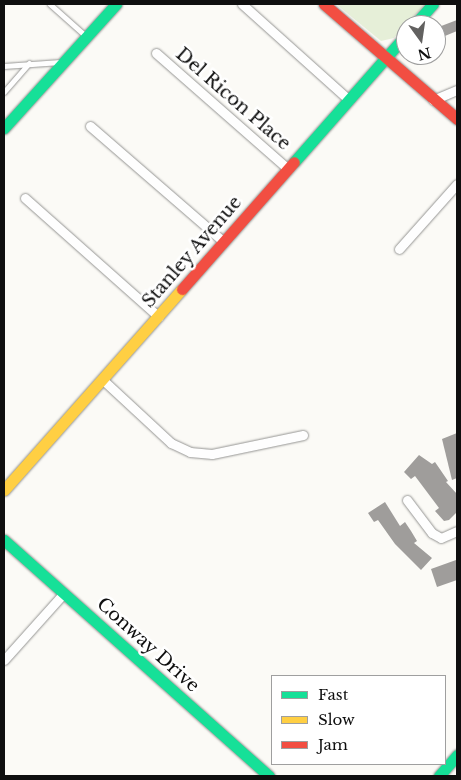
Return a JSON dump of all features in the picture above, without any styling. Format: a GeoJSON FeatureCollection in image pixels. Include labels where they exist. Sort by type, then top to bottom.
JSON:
{"type":"FeatureCollection","features":[{"type":"Feature","properties":{"kind":"street"},"geometry":{"type":"LineString","coordinates":[[6,122],[64,62],[116,4]]}},
{"type":"Feature","properties":{"kind":"street"},"geometry":{"type":"LineString","coordinates":[[242,4],[349,100]]}},
{"type":"Feature","properties":{"kind":"street"},"geometry":{"type":"LineString","coordinates":[[324,4],[457,120]]}},
{"type":"Feature","properties":{"kind":"street"},"geometry":{"type":"LineString","coordinates":[[423,15],[433,4]]}},
{"type":"Feature","properties":{"kind":"street","name":"Stanley Avenue"},"geometry":{"type":"LineString","coordinates":[[4,490],[159,317],[396,46]]}},
{"type":"Feature","properties":{"kind":"street","name":"Del Ricon Place"},"geometry":{"type":"LineString","coordinates":[[156,53],[288,169]]}},
{"type":"Feature","properties":{"kind":"street"},"geometry":{"type":"LineString","coordinates":[[433,100],[457,90]]}},
{"type":"Feature","properties":{"kind":"street"},"geometry":{"type":"LineString","coordinates":[[90,126],[224,242]]}},
{"type":"Feature","properties":{"kind":"street"},"geometry":{"type":"LineString","coordinates":[[399,248],[457,184]]}},
{"type":"Feature","properties":{"kind":"street"},"geometry":{"type":"LineString","coordinates":[[26,198],[159,317]]}},
{"type":"Feature","properties":{"kind":"street"},"geometry":{"type":"LineString","coordinates":[[103,380],[171,443],[190,452],[212,454],[303,435]]}},
{"type":"Feature","properties":{"kind":"street"},"geometry":{"type":"LineString","coordinates":[[407,500],[432,533],[441,538],[457,532]]}},
{"type":"Feature","properties":{"kind":"street","name":"Conway Drive"},"geometry":{"type":"LineString","coordinates":[[4,540],[269,776]]}},
{"type":"Feature","properties":{"kind":"street"},"geometry":{"type":"LineString","coordinates":[[4,660],[64,593]]}},
{"type":"Feature","properties":{"kind":"street"},"geometry":{"type":"LineString","coordinates":[[439,776],[457,755]]}},
{"type":"Feature","properties":{"kind":"lane"},"geometry":{"type":"LineString","coordinates":[[50,4],[87,37]]}},
{"type":"Feature","properties":{"kind":"lane"},"geometry":{"type":"LineString","coordinates":[[4,66],[64,62]]}},
{"type":"Feature","properties":{"kind":"lane"},"geometry":{"type":"LineString","coordinates":[[4,92],[29,63]]}},
{"type":"Feature","properties":{"kind":"green space"},"geometry":{"type":"Polygon","coordinates":[[[336,4],[425,4],[415,15],[396,15],[396,36],[381,41],[336,4]]]}},
{"type":"Feature","properties":{"kind":"building"},"geometry":{"type":"Polygon","coordinates":[[[457,20],[457,31],[446,36],[446,24],[457,20]]]}},
{"type":"Feature","properties":{"kind":"building"},"geometry":{"type":"Polygon","coordinates":[[[457,433],[457,478],[452,480],[442,439],[457,433]]]}},
{"type":"Feature","properties":{"kind":"building"},"geometry":{"type":"Polygon","coordinates":[[[419,455],[432,464],[435,462],[448,481],[446,482],[457,494],[457,512],[449,520],[444,521],[435,511],[439,508],[415,476],[411,479],[404,472],[419,455]]]}},
{"type":"Feature","properties":{"kind":"building"},"geometry":{"type":"Polygon","coordinates":[[[385,502],[400,526],[405,522],[417,541],[414,543],[432,558],[421,570],[395,544],[378,520],[374,522],[368,513],[385,502]]]}},
{"type":"Feature","properties":{"kind":"building"},"geometry":{"type":"Polygon","coordinates":[[[456,560],[457,580],[437,587],[431,569],[456,560]]]}},
{"type":"Feature","properties":{"kind":"traffic: fast"},"geometry":{"type":"LineString","coordinates":[[4,128],[116,4]]}},
{"type":"Feature","properties":{"kind":"traffic: fast"},"geometry":{"type":"LineString","coordinates":[[423,15],[433,4]]}},
{"type":"Feature","properties":{"kind":"traffic: fast"},"geometry":{"type":"LineString","coordinates":[[294,162],[396,46]]}},
{"type":"Feature","properties":{"kind":"traffic: fast"},"geometry":{"type":"LineString","coordinates":[[4,540],[269,776]]}},
{"type":"Feature","properties":{"kind":"traffic: fast"},"geometry":{"type":"LineString","coordinates":[[439,776],[457,755]]}},
{"type":"Feature","properties":{"kind":"traffic: slow"},"geometry":{"type":"LineString","coordinates":[[4,490],[182,289]]}},
{"type":"Feature","properties":{"kind":"traffic: jam"},"geometry":{"type":"LineString","coordinates":[[324,4],[457,119]]}},
{"type":"Feature","properties":{"kind":"traffic: jam"},"geometry":{"type":"LineString","coordinates":[[182,289],[294,162]]}}]}
